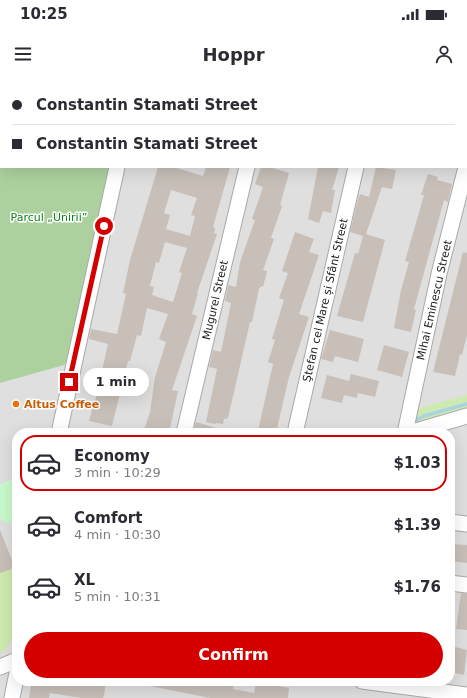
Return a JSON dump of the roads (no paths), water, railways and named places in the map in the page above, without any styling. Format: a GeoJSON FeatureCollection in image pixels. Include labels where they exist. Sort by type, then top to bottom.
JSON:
{"type":"FeatureCollection","features":[{"type":"Feature","properties":{"kind":"street"},"geometry":{"type":"LineString","coordinates":[[60,428],[117,168]]}},
{"type":"Feature","properties":{"kind":"street","name":"Mugurel Street"},"geometry":{"type":"LineString","coordinates":[[185,428],[247,168]]}},
{"type":"Feature","properties":{"kind":"street","name":"Ştefan cel Mare și Sfânt Street"},"geometry":{"type":"LineString","coordinates":[[296,428],[356,168]]}},
{"type":"Feature","properties":{"kind":"street","name":"Mihai Eminescu Street"},"geometry":{"type":"LineString","coordinates":[[406,428],[439,274],[466,168]]}},
{"type":"Feature","properties":{"kind":"street"},"geometry":{"type":"LineString","coordinates":[[426,428],[467,416]]}},
{"type":"Feature","properties":{"kind":"street"},"geometry":{"type":"LineString","coordinates":[[455,523],[467,524]]}},
{"type":"Feature","properties":{"kind":"street"},"geometry":{"type":"LineString","coordinates":[[455,584],[467,586]]}},
{"type":"Feature","properties":{"kind":"street"},"geometry":{"type":"LineString","coordinates":[[0,667],[12,662]]}},
{"type":"Feature","properties":{"kind":"street"},"geometry":{"type":"LineString","coordinates":[[12,698],[14,686]]}},
{"type":"Feature","properties":{"kind":"street"},"geometry":{"type":"LineString","coordinates":[[400,686],[467,695]]}},
{"type":"Feature","properties":{"kind":"waterway"},"geometry":{"type":"LineString","coordinates":[[414,421],[424,416],[467,404]]}},
{"type":"Feature","properties":{"kind":"place","name":"Altus Coffee"},"geometry":{"type":"Point","coordinates":[16,404]}},
{"type":"Feature","properties":{"kind":"park label","name":"Parcul „Unirii”"},"geometry":{"type":"Point","coordinates":[49,217]}}]}
